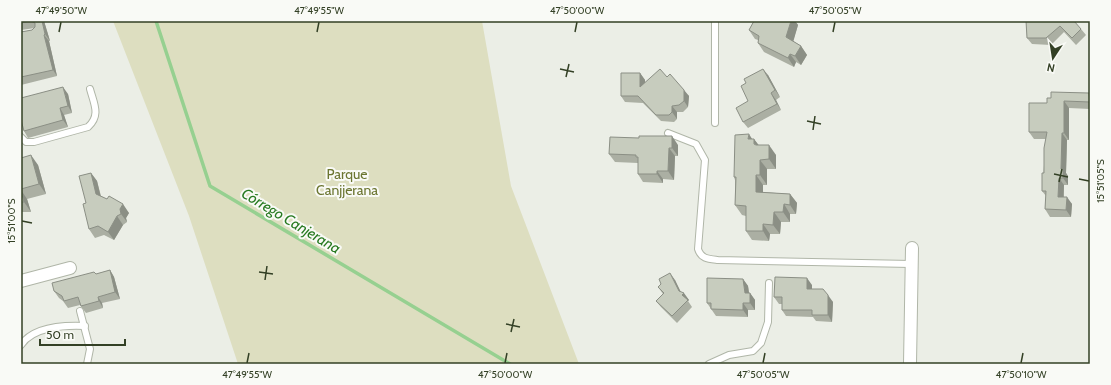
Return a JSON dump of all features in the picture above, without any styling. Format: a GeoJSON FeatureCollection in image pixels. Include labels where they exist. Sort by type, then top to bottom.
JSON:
{"type":"FeatureCollection","features":[{"type":"Feature","properties":{"kind":"street"},"geometry":{"type":"LineString","coordinates":[[910,364],[912,248]]}},
{"type":"Feature","properties":{"kind":"street"},"geometry":{"type":"LineString","coordinates":[[21,281],[70,268]]}},
{"type":"Feature","properties":{"kind":"lane"},"geometry":{"type":"LineString","coordinates":[[715,21],[715,123]]}},
{"type":"Feature","properties":{"kind":"lane"},"geometry":{"type":"LineString","coordinates":[[21,137],[26,142],[34,142],[88,127],[93,122],[96,114],[90,88]]}},
{"type":"Feature","properties":{"kind":"lane"},"geometry":{"type":"LineString","coordinates":[[668,133],[696,144],[705,160],[698,249],[704,258],[718,260],[911,264]]}},
{"type":"Feature","properties":{"kind":"lane"},"geometry":{"type":"LineString","coordinates":[[709,364],[729,355],[753,351],[761,343],[768,322],[769,283]]}},
{"type":"Feature","properties":{"kind":"lane"},"geometry":{"type":"LineString","coordinates":[[80,311],[90,350],[87,364]]}},
{"type":"Feature","properties":{"kind":"lane"},"geometry":{"type":"LineString","coordinates":[[21,345],[27,337],[34,333],[64,326],[85,326]]}},
{"type":"Feature","properties":{"kind":"green space","name":"Parque Canjjerana"},"geometry":{"type":"Polygon","coordinates":[[[113,21],[482,21],[511,186],[579,364],[238,364],[189,216],[113,21]]]}},
{"type":"Feature","properties":{"kind":"building"},"geometry":{"type":"Polygon","coordinates":[[[31,21],[42,21],[53,70],[21,77],[21,32],[32,30],[35,27],[35,23],[31,21]]]}},
{"type":"Feature","properties":{"kind":"building"},"geometry":{"type":"Polygon","coordinates":[[[754,21],[791,21],[786,37],[801,46],[795,56],[790,54],[788,58],[758,43],[759,36],[749,30],[754,21]]]}},
{"type":"Feature","properties":{"kind":"building"},"geometry":{"type":"Polygon","coordinates":[[[1026,21],[1074,21],[1081,29],[1072,38],[1060,26],[1046,38],[1027,38],[1026,21]]]}},
{"type":"Feature","properties":{"kind":"building"},"geometry":{"type":"Polygon","coordinates":[[[660,69],[667,77],[670,74],[684,90],[684,101],[679,105],[672,106],[672,112],[669,115],[656,115],[638,96],[621,96],[621,73],[640,73],[640,87],[660,69]]]}},
{"type":"Feature","properties":{"kind":"building"},"geometry":{"type":"Polygon","coordinates":[[[763,69],[775,90],[771,93],[777,104],[743,122],[736,108],[748,101],[741,86],[746,83],[744,79],[763,69]]]}},
{"type":"Feature","properties":{"kind":"building"},"geometry":{"type":"Polygon","coordinates":[[[63,87],[68,106],[60,108],[63,120],[24,131],[21,120],[21,98],[63,87]]]}},
{"type":"Feature","properties":{"kind":"building"},"geometry":{"type":"Polygon","coordinates":[[[1051,92],[1089,93],[1090,102],[1064,101],[1064,133],[1062,133],[1061,169],[1063,169],[1063,178],[1059,178],[1058,197],[1067,197],[1066,210],[1045,209],[1046,191],[1042,191],[1042,173],[1044,173],[1044,148],[1047,132],[1029,132],[1029,103],[1047,103],[1047,98],[1051,98],[1051,92]]]}},
{"type":"Feature","properties":{"kind":"building"},"geometry":{"type":"Polygon","coordinates":[[[749,134],[748,139],[754,139],[754,144],[769,145],[769,159],[760,160],[760,175],[756,175],[756,192],[790,194],[790,205],[784,204],[783,212],[774,212],[773,225],[763,224],[763,231],[746,231],[746,206],[735,205],[735,135],[749,134]]]}},
{"type":"Feature","properties":{"kind":"building"},"geometry":{"type":"Polygon","coordinates":[[[639,136],[672,136],[672,148],[669,148],[668,171],[657,171],[657,174],[638,174],[638,157],[636,157],[636,155],[609,154],[610,137],[639,138],[639,136]]]}},
{"type":"Feature","properties":{"kind":"building"},"geometry":{"type":"Polygon","coordinates":[[[31,155],[39,184],[21,189],[21,158],[31,155]]]}},
{"type":"Feature","properties":{"kind":"building"},"geometry":{"type":"Polygon","coordinates":[[[91,173],[96,194],[107,199],[109,196],[123,204],[120,209],[121,214],[117,216],[108,232],[98,226],[89,229],[83,204],[86,203],[79,176],[91,173]]]}},
{"type":"Feature","properties":{"kind":"building"},"geometry":{"type":"Polygon","coordinates":[[[21,191],[24,202],[21,202],[21,191]]]}},
{"type":"Feature","properties":{"kind":"building"},"geometry":{"type":"Polygon","coordinates":[[[110,270],[115,292],[98,297],[99,301],[81,306],[78,297],[64,301],[62,296],[54,291],[52,283],[94,272],[96,274],[110,270]]]}},
{"type":"Feature","properties":{"kind":"building"},"geometry":{"type":"Polygon","coordinates":[[[670,273],[679,291],[684,293],[682,295],[688,300],[672,316],[656,301],[664,293],[658,287],[661,284],[659,279],[670,273]]]}},
{"type":"Feature","properties":{"kind":"building"},"geometry":{"type":"Polygon","coordinates":[[[775,277],[807,278],[807,289],[823,289],[828,295],[828,315],[812,315],[812,310],[782,310],[782,297],[774,297],[775,277]]]}},
{"type":"Feature","properties":{"kind":"building"},"geometry":{"type":"Polygon","coordinates":[[[707,278],[743,279],[745,293],[750,293],[750,303],[743,303],[743,310],[711,309],[711,303],[707,303],[707,278]]]}},
{"type":"Feature","properties":{"kind":"waterway","name":"Córrego Canjerana"},"geometry":{"type":"LineString","coordinates":[[156,21],[210,186],[510,364]]}}]}
